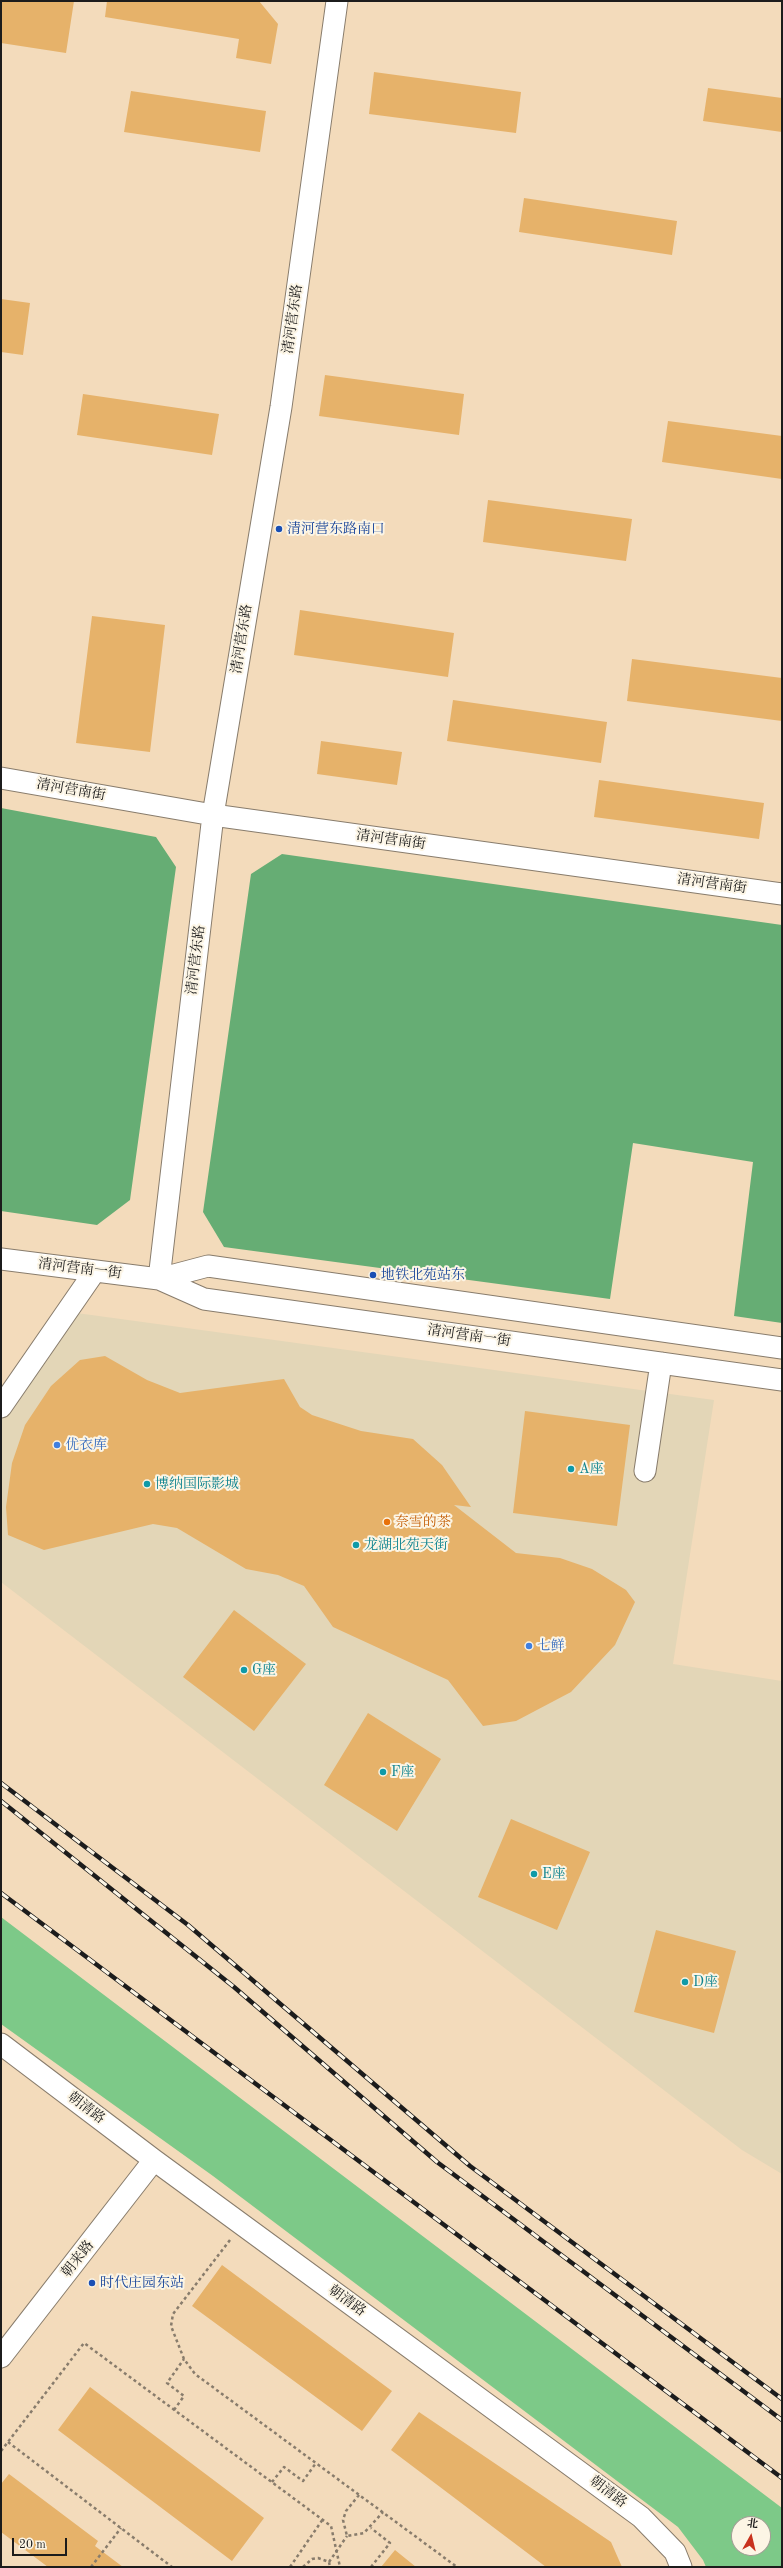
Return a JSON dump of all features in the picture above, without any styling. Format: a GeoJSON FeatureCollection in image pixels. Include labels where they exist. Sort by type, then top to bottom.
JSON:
{"type":"FeatureCollection","features":[{"type":"Feature","properties":{"kind":"street","name":"清河营东路"},"geometry":{"type":"LineString","coordinates":[[159,1279],[213,815],[281,407],[338,1]]}},
{"type":"Feature","properties":{"kind":"street","name":"清河营南街"},"geometry":{"type":"LineString","coordinates":[[1,778],[213,815],[782,894]]}},
{"type":"Feature","properties":{"kind":"street","name":"清河营南一街"},"geometry":{"type":"LineString","coordinates":[[1,1258],[159,1279],[204,1299],[782,1380]]}},
{"type":"Feature","properties":{"kind":"street","name":"清河营南一街"},"geometry":{"type":"LineString","coordinates":[[159,1279],[208,1266],[782,1348]]}},
{"type":"Feature","properties":{"kind":"street"},"geometry":{"type":"LineString","coordinates":[[1,1407],[95,1271]]}},
{"type":"Feature","properties":{"kind":"street"},"geometry":{"type":"LineString","coordinates":[[645,1471],[661,1363]]}},
{"type":"Feature","properties":{"kind":"street","name":"朝清路"},"geometry":{"type":"LineString","coordinates":[[1,2044],[154,2160],[641,2517],[675,2552],[681,2567]]}},
{"type":"Feature","properties":{"kind":"street","name":"朝来路"},"geometry":{"type":"LineString","coordinates":[[1,2357],[154,2160]]}},
{"type":"Feature","properties":{"kind":"path"},"geometry":{"type":"LineString","coordinates":[[242,2225],[173,2314],[171,2326],[184,2359],[195,2374],[457,2567]]}},
{"type":"Feature","properties":{"kind":"path"},"geometry":{"type":"LineString","coordinates":[[1,2451],[84,2343],[323,2519],[331,2526],[340,2567]]}},
{"type":"Feature","properties":{"kind":"path"},"geometry":{"type":"LineString","coordinates":[[174,2410],[184,2396],[166,2383],[184,2359]]}},
{"type":"Feature","properties":{"kind":"path"},"geometry":{"type":"LineString","coordinates":[[8,2442],[172,2567]]}},
{"type":"Feature","properties":{"kind":"path"},"geometry":{"type":"LineString","coordinates":[[272,2482],[284,2467],[303,2481],[316,2463]]}},
{"type":"Feature","properties":{"kind":"path"},"geometry":{"type":"LineString","coordinates":[[347,2536],[343,2520],[346,2511],[359,2495]]}},
{"type":"Feature","properties":{"kind":"path"},"geometry":{"type":"LineString","coordinates":[[330,2567],[329,2562],[347,2536],[364,2533],[371,2528],[382,2512]]}},
{"type":"Feature","properties":{"kind":"path"},"geometry":{"type":"LineString","coordinates":[[290,2567],[323,2519]]}},
{"type":"Feature","properties":{"kind":"path"},"geometry":{"type":"LineString","coordinates":[[91,2567],[121,2528]]}},
{"type":"Feature","properties":{"kind":"path"},"geometry":{"type":"LineString","coordinates":[[371,2528],[390,2543],[371,2567]]}},
{"type":"Feature","properties":{"kind":"path"},"geometry":{"type":"LineString","coordinates":[[303,2567],[318,2558],[329,2562]]}},
{"type":"Feature","properties":{"kind":"shaded area"},"geometry":{"type":"Polygon","coordinates":[[[62,1311],[714,1400],[673,1664],[782,1681],[782,2174],[742,2150],[1,1582],[1,1395],[62,1311]]]}},
{"type":"Feature","properties":{"kind":"green space"},"geometry":{"type":"Polygon","coordinates":[[[1,808],[156,837],[176,867],[130,1200],[97,1225],[1,1211],[1,808]]]}},
{"type":"Feature","properties":{"kind":"green space"},"geometry":{"type":"Polygon","coordinates":[[[282,854],[782,925],[782,1323],[734,1316],[753,1162],[633,1143],[610,1299],[224,1247],[203,1212],[251,874],[282,854]]]}},
{"type":"Feature","properties":{"kind":"green space"},"geometry":{"type":"Polygon","coordinates":[[[1,1917],[782,2508],[782,2567],[706,2567],[703,2560],[678,2527],[213,2176],[1,2024],[1,1917]]]}},
{"type":"Feature","properties":{"kind":"building"},"geometry":{"type":"Polygon","coordinates":[[[1,1],[74,1],[66,53],[1,43],[1,1]]]}},
{"type":"Feature","properties":{"kind":"building"},"geometry":{"type":"Polygon","coordinates":[[[107,1],[259,1],[278,24],[271,64],[236,58],[239,39],[105,17],[107,1]]]}},
{"type":"Feature","properties":{"kind":"building"},"geometry":{"type":"Polygon","coordinates":[[[374,72],[521,92],[516,133],[369,114],[374,72]]]}},
{"type":"Feature","properties":{"kind":"building"},"geometry":{"type":"Polygon","coordinates":[[[708,88],[782,98],[782,132],[703,121],[708,88]]]}},
{"type":"Feature","properties":{"kind":"building"},"geometry":{"type":"Polygon","coordinates":[[[131,91],[266,111],[260,152],[124,132],[131,91]]]}},
{"type":"Feature","properties":{"kind":"building"},"geometry":{"type":"Polygon","coordinates":[[[524,198],[677,221],[672,255],[519,232],[524,198]]]}},
{"type":"Feature","properties":{"kind":"building"},"geometry":{"type":"Polygon","coordinates":[[[1,299],[30,303],[23,355],[1,352],[1,299]]]}},
{"type":"Feature","properties":{"kind":"building"},"geometry":{"type":"Polygon","coordinates":[[[325,375],[464,394],[459,435],[319,416],[325,375]]]}},
{"type":"Feature","properties":{"kind":"building"},"geometry":{"type":"Polygon","coordinates":[[[83,394],[219,414],[212,455],[77,435],[83,394]]]}},
{"type":"Feature","properties":{"kind":"building"},"geometry":{"type":"Polygon","coordinates":[[[668,421],[782,436],[782,479],[662,462],[668,421]]]}},
{"type":"Feature","properties":{"kind":"building"},"geometry":{"type":"Polygon","coordinates":[[[488,500],[632,519],[626,561],[483,542],[488,500]]]}},
{"type":"Feature","properties":{"kind":"building"},"geometry":{"type":"Polygon","coordinates":[[[300,610],[454,633],[448,677],[294,655],[300,610]]]}},
{"type":"Feature","properties":{"kind":"building"},"geometry":{"type":"Polygon","coordinates":[[[92,616],[165,625],[150,752],[76,743],[92,616]]]}},
{"type":"Feature","properties":{"kind":"building"},"geometry":{"type":"Polygon","coordinates":[[[632,659],[782,678],[782,721],[627,701],[632,659]]]}},
{"type":"Feature","properties":{"kind":"building"},"geometry":{"type":"Polygon","coordinates":[[[453,700],[607,722],[601,763],[447,741],[453,700]]]}},
{"type":"Feature","properties":{"kind":"building"},"geometry":{"type":"Polygon","coordinates":[[[321,741],[402,752],[397,785],[317,774],[321,741]]]}},
{"type":"Feature","properties":{"kind":"building"},"geometry":{"type":"Polygon","coordinates":[[[599,780],[764,803],[759,839],[594,817],[599,780]]]}},
{"type":"Feature","properties":{"kind":"building","name":"龙湖北苑天街"},"geometry":{"type":"Polygon","coordinates":[[[105,1356],[147,1380],[180,1393],[284,1379],[300,1407],[312,1415],[361,1431],[413,1439],[442,1465],[471,1507],[454,1505],[516,1553],[560,1558],[592,1569],[626,1590],[635,1602],[615,1645],[571,1692],[516,1721],[483,1726],[448,1680],[333,1627],[304,1586],[278,1575],[246,1569],[177,1528],[153,1524],[44,1550],[8,1535],[6,1507],[12,1463],[25,1425],[51,1386],[80,1360],[105,1356]]]}},
{"type":"Feature","properties":{"kind":"building","name":"A座"},"geometry":{"type":"Polygon","coordinates":[[[525,1411],[630,1425],[617,1526],[513,1513],[525,1411]]]}},
{"type":"Feature","properties":{"kind":"building","name":"G座"},"geometry":{"type":"Polygon","coordinates":[[[234,1610],[306,1664],[254,1731],[183,1677],[234,1610]]]}},
{"type":"Feature","properties":{"kind":"building","name":"F座"},"geometry":{"type":"Polygon","coordinates":[[[368,1713],[441,1759],[397,1831],[324,1785],[368,1713]]]}},
{"type":"Feature","properties":{"kind":"building","name":"E座"},"geometry":{"type":"Polygon","coordinates":[[[511,1819],[590,1852],[557,1930],[478,1897],[511,1819]]]}},
{"type":"Feature","properties":{"kind":"building","name":"D座"},"geometry":{"type":"Polygon","coordinates":[[[656,1930],[736,1951],[714,2033],[634,2012],[656,1930]]]}},
{"type":"Feature","properties":{"kind":"building"},"geometry":{"type":"Polygon","coordinates":[[[222,2265],[392,2391],[362,2431],[192,2306],[222,2265]]]}},
{"type":"Feature","properties":{"kind":"building"},"geometry":{"type":"Polygon","coordinates":[[[90,2387],[264,2518],[232,2561],[58,2430],[90,2387]]]}},
{"type":"Feature","properties":{"kind":"building"},"geometry":{"type":"Polygon","coordinates":[[[419,2412],[611,2542],[622,2567],[546,2567],[391,2450],[419,2412]]]}},
{"type":"Feature","properties":{"kind":"building"},"geometry":{"type":"Polygon","coordinates":[[[9,2474],[98,2541],[95,2546],[123,2567],[48,2567],[1,2532],[1,2484],[9,2474]]]}},
{"type":"Feature","properties":{"kind":"building"},"geometry":{"type":"Polygon","coordinates":[[[395,2550],[416,2567],[381,2567],[395,2550]]]}},
{"type":"Feature","properties":{"kind":"railway"},"geometry":{"type":"LineString","coordinates":[[1,1783],[188,1925],[470,2166],[782,2399]]}},
{"type":"Feature","properties":{"kind":"railway"},"geometry":{"type":"LineString","coordinates":[[1,1801],[234,1987],[437,2162],[782,2420]]}},
{"type":"Feature","properties":{"kind":"railway"},"geometry":{"type":"LineString","coordinates":[[1,1893],[782,2478]]}},
{"type":"Feature","properties":{"kind":"place","name":"清河营东路南口"},"geometry":{"type":"Point","coordinates":[279,529]}},
{"type":"Feature","properties":{"kind":"place","name":"地铁北苑站东"},"geometry":{"type":"Point","coordinates":[373,1275]}},
{"type":"Feature","properties":{"kind":"place","name":"优衣库"},"geometry":{"type":"Point","coordinates":[57,1445]}},
{"type":"Feature","properties":{"kind":"place","name":"A座"},"geometry":{"type":"Point","coordinates":[571,1469]}},
{"type":"Feature","properties":{"kind":"place","name":"博纳国际影城"},"geometry":{"type":"Point","coordinates":[147,1484]}},
{"type":"Feature","properties":{"kind":"place","name":"奈雪的茶"},"geometry":{"type":"Point","coordinates":[387,1522]}},
{"type":"Feature","properties":{"kind":"place","name":"龙湖北苑天街"},"geometry":{"type":"Point","coordinates":[356,1545]}},
{"type":"Feature","properties":{"kind":"place","name":"七鲜"},"geometry":{"type":"Point","coordinates":[529,1646]}},
{"type":"Feature","properties":{"kind":"place","name":"G座"},"geometry":{"type":"Point","coordinates":[244,1670]}},
{"type":"Feature","properties":{"kind":"place","name":"F座"},"geometry":{"type":"Point","coordinates":[383,1772]}},
{"type":"Feature","properties":{"kind":"place","name":"E座"},"geometry":{"type":"Point","coordinates":[534,1874]}},
{"type":"Feature","properties":{"kind":"place","name":"D座"},"geometry":{"type":"Point","coordinates":[685,1982]}},
{"type":"Feature","properties":{"kind":"place","name":"时代庄园东站"},"geometry":{"type":"Point","coordinates":[92,2283]}}]}
